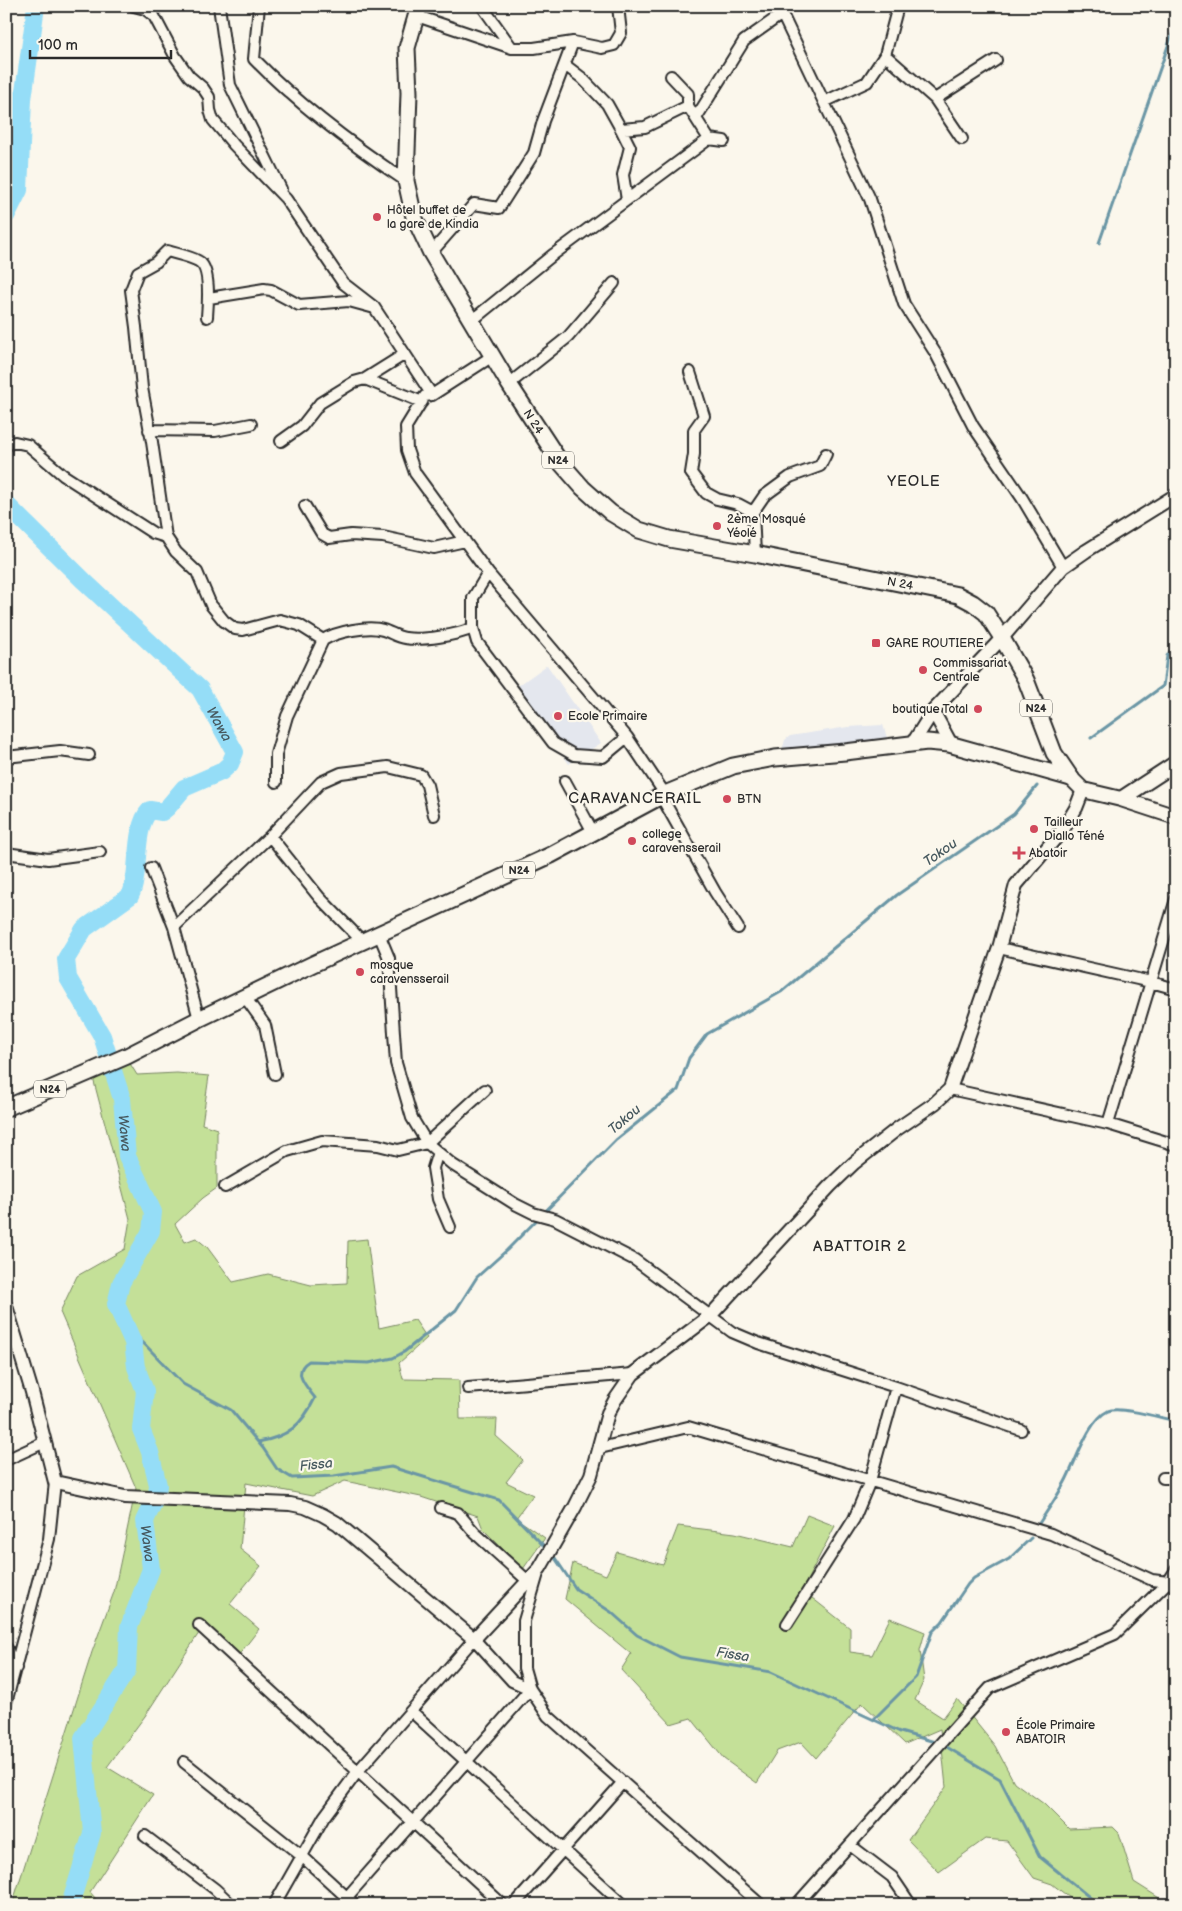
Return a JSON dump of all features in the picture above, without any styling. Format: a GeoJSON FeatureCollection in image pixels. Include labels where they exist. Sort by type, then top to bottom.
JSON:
{"type":"FeatureCollection","features":[{"type":"Feature","properties":{"kind":"main road","name":"N 24"},"geometry":{"type":"LineString","coordinates":[[418,11],[407,48],[409,92],[406,181],[414,217],[431,253],[491,356],[560,462],[583,488],[611,513],[639,530],[669,539],[755,554],[958,596],[973,603],[986,613],[1002,638]]}},
{"type":"Feature","properties":{"kind":"main road","name":"N24"},"geometry":{"type":"LineString","coordinates":[[1002,638],[1026,680],[1054,753],[1071,778]]}},
{"type":"Feature","properties":{"kind":"main road","name":"N24"},"geometry":{"type":"LineString","coordinates":[[9,1105],[127,1056],[245,997],[552,856],[663,795],[733,766],[775,758],[845,752],[920,742],[950,744],[1071,778]]}},
{"type":"Feature","properties":{"kind":"main road"},"geometry":{"type":"LineString","coordinates":[[1121,799],[1176,763]]}},
{"type":"Feature","properties":{"kind":"main road"},"geometry":{"type":"LineString","coordinates":[[1071,778],[1084,790],[1121,799],[1176,817]]}},
{"type":"Feature","properties":{"kind":"street"},"geometry":{"type":"LineString","coordinates":[[134,6],[145,9],[154,16],[175,56],[209,97],[213,120],[234,145],[286,199]]}},
{"type":"Feature","properties":{"kind":"street"},"geometry":{"type":"LineString","coordinates":[[220,6],[230,85],[286,199],[343,284],[374,307],[432,395]]}},
{"type":"Feature","properties":{"kind":"street"},"geometry":{"type":"LineString","coordinates":[[258,6],[254,59],[281,86],[358,149],[406,181]]}},
{"type":"Feature","properties":{"kind":"street"},"geometry":{"type":"LineString","coordinates":[[482,6],[512,48]]}},
{"type":"Feature","properties":{"kind":"street"},"geometry":{"type":"LineString","coordinates":[[418,11],[512,48],[534,48],[573,42],[602,48],[614,45],[621,33],[618,6]]}},
{"type":"Feature","properties":{"kind":"street"},"geometry":{"type":"LineString","coordinates":[[824,102],[867,82],[885,54],[898,6]]}},
{"type":"Feature","properties":{"kind":"street"},"geometry":{"type":"LineString","coordinates":[[696,118],[744,41],[779,10],[870,199],[904,304],[936,354],[973,426],[1022,498],[1063,567]]}},
{"type":"Feature","properties":{"kind":"street"},"geometry":{"type":"LineString","coordinates":[[431,253],[474,204],[499,208],[534,153],[543,121],[573,42]]}},
{"type":"Feature","properties":{"kind":"street"},"geometry":{"type":"LineString","coordinates":[[885,54],[936,99],[962,139]]}},
{"type":"Feature","properties":{"kind":"street"},"geometry":{"type":"LineString","coordinates":[[936,99],[996,60]]}},
{"type":"Feature","properties":{"kind":"street"},"geometry":{"type":"LineString","coordinates":[[565,65],[582,78],[607,104],[630,147],[623,175],[627,200]]}},
{"type":"Feature","properties":{"kind":"street"},"geometry":{"type":"LineString","coordinates":[[671,76],[688,94],[688,106],[709,139]]}},
{"type":"Feature","properties":{"kind":"street"},"geometry":{"type":"LineString","coordinates":[[621,129],[645,127],[688,106]]}},
{"type":"Feature","properties":{"kind":"street"},"geometry":{"type":"LineString","coordinates":[[470,322],[554,254],[709,139],[724,141]]}},
{"type":"Feature","properties":{"kind":"street"},"geometry":{"type":"LineString","coordinates":[[207,317],[209,298],[205,268],[199,261],[167,251],[156,262],[138,272],[131,290],[142,388],[166,537],[176,552],[197,572],[211,605],[224,621],[235,629],[243,630],[280,620],[299,625],[323,640]]}},
{"type":"Feature","properties":{"kind":"street"},"geometry":{"type":"LineString","coordinates":[[509,384],[568,337],[614,283]]}},
{"type":"Feature","properties":{"kind":"street"},"geometry":{"type":"LineString","coordinates":[[209,298],[264,289],[271,290],[299,306],[349,302],[374,307]]}},
{"type":"Feature","properties":{"kind":"street"},"geometry":{"type":"LineString","coordinates":[[281,441],[302,426],[320,403],[354,382],[365,380],[405,354]]}},
{"type":"Feature","properties":{"kind":"street"},"geometry":{"type":"LineString","coordinates":[[491,356],[432,395],[425,396],[406,428],[407,450],[415,473],[488,573],[627,737],[663,795],[715,892],[738,928]]}},
{"type":"Feature","properties":{"kind":"street"},"geometry":{"type":"LineString","coordinates":[[690,372],[704,416],[694,430],[694,454],[691,473],[706,494],[738,504],[753,512]]}},
{"type":"Feature","properties":{"kind":"street"},"geometry":{"type":"LineString","coordinates":[[365,380],[422,402]]}},
{"type":"Feature","properties":{"kind":"street"},"geometry":{"type":"LineString","coordinates":[[149,430],[215,431],[251,424]]}},
{"type":"Feature","properties":{"kind":"street"},"geometry":{"type":"LineString","coordinates":[[6,445],[15,442],[28,445],[63,475],[153,533],[166,537]]}},
{"type":"Feature","properties":{"kind":"street"},"geometry":{"type":"LineString","coordinates":[[755,554],[753,512],[764,496],[790,477],[820,466],[826,454]]}},
{"type":"Feature","properties":{"kind":"street"},"geometry":{"type":"LineString","coordinates":[[920,742],[933,711],[1002,638],[1063,567],[1176,495]]}},
{"type":"Feature","properties":{"kind":"street"},"geometry":{"type":"LineString","coordinates":[[305,506],[322,534],[329,538],[352,534],[383,537],[434,548],[465,542]]}},
{"type":"Feature","properties":{"kind":"street"},"geometry":{"type":"LineString","coordinates":[[488,573],[473,598],[473,628],[477,642],[553,743],[574,755],[602,757],[627,737]]}},
{"type":"Feature","properties":{"kind":"street"},"geometry":{"type":"LineString","coordinates":[[276,782],[276,754],[287,716],[323,640],[329,636],[370,627],[382,629],[404,638],[464,632],[473,628]]}},
{"type":"Feature","properties":{"kind":"street"},"geometry":{"type":"LineString","coordinates":[[933,711],[950,744]]}},
{"type":"Feature","properties":{"kind":"street"},"geometry":{"type":"LineString","coordinates":[[6,757],[60,751],[89,755]]}},
{"type":"Feature","properties":{"kind":"street"},"geometry":{"type":"LineString","coordinates":[[174,927],[270,836],[321,782],[341,773],[388,767],[420,775],[426,785],[434,815]]}},
{"type":"Feature","properties":{"kind":"street"},"geometry":{"type":"LineString","coordinates":[[565,781],[593,832]]}},
{"type":"Feature","properties":{"kind":"street"},"geometry":{"type":"LineString","coordinates":[[274,1905],[303,1857],[324,1817],[358,1771],[474,1639],[540,1568],[575,1507],[591,1474],[600,1448],[608,1413],[633,1374],[710,1316],[830,1186],[854,1163],[935,1103],[950,1089],[999,948],[1016,885],[1064,828],[1084,790]]}},
{"type":"Feature","properties":{"kind":"street"},"geometry":{"type":"LineString","coordinates":[[270,836],[319,897],[363,942]]}},
{"type":"Feature","properties":{"kind":"street"},"geometry":{"type":"LineString","coordinates":[[6,853],[48,859],[100,852]]}},
{"type":"Feature","properties":{"kind":"street"},"geometry":{"type":"LineString","coordinates":[[151,868],[174,927],[199,1019]]}},
{"type":"Feature","properties":{"kind":"street"},"geometry":{"type":"LineString","coordinates":[[1108,1124],[1176,898]]}},
{"type":"Feature","properties":{"kind":"street"},"geometry":{"type":"LineString","coordinates":[[379,934],[389,958],[396,1063],[412,1118],[427,1143],[453,1165],[515,1204],[534,1213],[554,1218],[635,1260],[732,1332],[758,1343],[896,1387],[1021,1430]]}},
{"type":"Feature","properties":{"kind":"street"},"geometry":{"type":"LineString","coordinates":[[999,948],[1176,989]]}},
{"type":"Feature","properties":{"kind":"street"},"geometry":{"type":"LineString","coordinates":[[245,997],[265,1025],[276,1074]]}},
{"type":"Feature","properties":{"kind":"street"},"geometry":{"type":"LineString","coordinates":[[950,1089],[1108,1124],[1176,1145]]}},
{"type":"Feature","properties":{"kind":"street"},"geometry":{"type":"LineString","coordinates":[[225,1187],[287,1151],[322,1141],[378,1145],[398,1150],[427,1143],[485,1090]]}},
{"type":"Feature","properties":{"kind":"street"},"geometry":{"type":"LineString","coordinates":[[438,1152],[433,1168],[438,1199],[450,1227]]}},
{"type":"Feature","properties":{"kind":"street"},"geometry":{"type":"LineString","coordinates":[[6,1306],[55,1482],[49,1539],[6,1703]]}},
{"type":"Feature","properties":{"kind":"street"},"geometry":{"type":"LineString","coordinates":[[468,1388],[633,1374]]}},
{"type":"Feature","properties":{"kind":"street"},"geometry":{"type":"LineString","coordinates":[[787,1624],[854,1519],[870,1480],[896,1387]]}},
{"type":"Feature","properties":{"kind":"street"},"geometry":{"type":"LineString","coordinates":[[600,1448],[688,1428],[1051,1534],[1152,1580],[1172,1584]]}},
{"type":"Feature","properties":{"kind":"street"},"geometry":{"type":"LineString","coordinates":[[6,1460],[45,1442]]}},
{"type":"Feature","properties":{"kind":"street"},"geometry":{"type":"LineString","coordinates":[[1164,1478],[1176,1478]]}},
{"type":"Feature","properties":{"kind":"street"},"geometry":{"type":"LineString","coordinates":[[55,1482],[110,1494],[142,1498],[290,1504],[305,1507],[336,1523],[474,1639],[512,1681],[530,1689]]}},
{"type":"Feature","properties":{"kind":"street"},"geometry":{"type":"LineString","coordinates":[[441,1508],[458,1513],[476,1533],[528,1581]]}},
{"type":"Feature","properties":{"kind":"street"},"geometry":{"type":"LineString","coordinates":[[540,1568],[524,1621],[524,1668],[530,1689],[548,1716],[762,1905]]}},
{"type":"Feature","properties":{"kind":"street"},"geometry":{"type":"LineString","coordinates":[[796,1905],[990,1688],[1115,1634],[1172,1584],[1176,1570]]}},
{"type":"Feature","properties":{"kind":"street"},"geometry":{"type":"LineString","coordinates":[[199,1625],[503,1905]]}},
{"type":"Feature","properties":{"kind":"street"},"geometry":{"type":"LineString","coordinates":[[6,1647],[16,1668]]}},
{"type":"Feature","properties":{"kind":"street"},"geometry":{"type":"LineString","coordinates":[[343,1901],[530,1689]]}},
{"type":"Feature","properties":{"kind":"street"},"geometry":{"type":"LineString","coordinates":[[411,1711],[624,1905]]}},
{"type":"Feature","properties":{"kind":"street"},"geometry":{"type":"LineString","coordinates":[[184,1762],[303,1857],[343,1901],[355,1905]]}},
{"type":"Feature","properties":{"kind":"street"},"geometry":{"type":"LineString","coordinates":[[514,1905],[623,1782]]}},
{"type":"Feature","properties":{"kind":"street"},"geometry":{"type":"LineString","coordinates":[[145,1836],[215,1889],[232,1905]]}},
{"type":"Feature","properties":{"kind":"street"},"geometry":{"type":"LineString","coordinates":[[850,1846],[892,1876],[911,1905]]}},
{"type":"Feature","properties":{"kind":"shaded area","name":"Ecole Primaire"},"geometry":{"type":"Polygon","coordinates":[[[547,665],[601,743],[569,764],[515,688],[547,665]]]}},
{"type":"Feature","properties":{"kind":"shaded area"},"geometry":{"type":"Polygon","coordinates":[[[883,725],[888,741],[782,750],[785,740],[790,736],[848,727],[883,725]]]}},
{"type":"Feature","properties":{"kind":"green space"},"geometry":{"type":"Polygon","coordinates":[[[129,1062],[137,1075],[177,1073],[209,1076],[202,1124],[217,1129],[217,1188],[203,1198],[175,1224],[185,1242],[196,1238],[207,1247],[233,1282],[268,1274],[311,1285],[347,1283],[348,1241],[367,1239],[379,1328],[415,1320],[427,1338],[399,1363],[403,1379],[459,1380],[460,1419],[497,1419],[496,1436],[523,1460],[506,1482],[533,1495],[516,1518],[545,1538],[523,1569],[483,1529],[478,1516],[421,1497],[345,1481],[312,1496],[246,1483],[240,1549],[261,1566],[230,1604],[259,1629],[238,1656],[199,1633],[145,1716],[107,1767],[153,1795],[90,1892],[101,1905],[12,1905],[92,1652],[114,1592],[136,1488],[60,1312],[77,1276],[125,1249],[130,1219],[93,1078],[129,1062]]]}},
{"type":"Feature","properties":{"kind":"green space"},"geometry":{"type":"Polygon","coordinates":[[[807,1515],[835,1526],[802,1590],[850,1628],[850,1652],[872,1655],[890,1618],[925,1632],[920,1650],[924,1680],[915,1700],[943,1718],[957,1699],[995,1746],[1014,1782],[1044,1804],[1069,1829],[1113,1827],[1119,1833],[1134,1882],[1164,1901],[1164,1905],[1079,1905],[1052,1884],[1034,1878],[1007,1841],[985,1839],[939,1872],[908,1840],[946,1787],[940,1729],[905,1744],[862,1703],[816,1758],[801,1742],[777,1751],[757,1783],[724,1759],[691,1718],[671,1724],[621,1670],[631,1654],[565,1599],[573,1563],[606,1575],[617,1552],[663,1565],[678,1526],[735,1533],[793,1547],[807,1515]]]}},
{"type":"Feature","properties":{"kind":"waterway","name":"Wawa"},"geometry":{"type":"LineString","coordinates":[[6,216],[19,190],[23,99],[36,6]]}},
{"type":"Feature","properties":{"kind":"waterway"},"geometry":{"type":"LineString","coordinates":[[1099,243],[1176,23]]}},
{"type":"Feature","properties":{"kind":"waterway","name":"Wawa"},"geometry":{"type":"LineString","coordinates":[[6,504],[84,581],[200,689],[235,752],[230,764],[221,772],[184,788],[162,812],[150,810],[144,818],[141,829],[135,876],[130,896],[84,929],[66,959],[68,978],[102,1036],[122,1099],[127,1156],[153,1212],[151,1231],[121,1283],[116,1304],[133,1342],[136,1367],[145,1391],[141,1429],[150,1452],[158,1485],[157,1495],[145,1521],[151,1569],[129,1627],[127,1670],[83,1738],[92,1833],[70,1905]]}},
{"type":"Feature","properties":{"kind":"waterway"},"geometry":{"type":"LineString","coordinates":[[1091,738],[1163,686],[1167,656],[1176,642]]}},
{"type":"Feature","properties":{"kind":"waterway","name":"Tokou"},"geometry":{"type":"LineString","coordinates":[[258,1442],[286,1433],[305,1416],[315,1398],[302,1379],[301,1370],[304,1365],[309,1361],[369,1363],[393,1358],[404,1352],[456,1310],[477,1277],[507,1250],[616,1140],[678,1090],[689,1058],[707,1034],[781,992],[897,895],[1014,814],[1037,786]]}},
{"type":"Feature","properties":{"kind":"waterway","name":"Fissa"},"geometry":{"type":"LineString","coordinates":[[127,1326],[183,1384],[231,1410],[263,1448],[277,1469],[292,1478],[334,1476],[391,1467],[499,1500],[544,1546]]}},
{"type":"Feature","properties":{"kind":"waterway"},"geometry":{"type":"LineString","coordinates":[[1038,1525],[1065,1482],[1088,1433],[1101,1416],[1108,1411],[1122,1410],[1176,1421]]}},
{"type":"Feature","properties":{"kind":"waterway"},"geometry":{"type":"LineString","coordinates":[[874,1719],[916,1677],[932,1632],[942,1622],[968,1584],[974,1578],[1009,1559],[1031,1538]]}},
{"type":"Feature","properties":{"kind":"waterway","name":"Fissa"},"geometry":{"type":"LineString","coordinates":[[553,1555],[576,1589],[611,1612],[637,1635],[680,1657],[771,1672],[900,1732],[935,1742]]}},
{"type":"Feature","properties":{"kind":"waterway","name":"Fissa"},"geometry":{"type":"LineString","coordinates":[[945,1746],[1000,1779],[1040,1857],[1099,1905]]}},
{"type":"Feature","properties":{"kind":"place","name":"Hôtel buffet de la gare de Kindia"},"geometry":{"type":"Point","coordinates":[377,217]}},
{"type":"Feature","properties":{"kind":"place","name":"2ème Mosqué Yéolé"},"geometry":{"type":"Point","coordinates":[717,526]}},
{"type":"Feature","properties":{"kind":"place","name":"GARE ROUTIERE"},"geometry":{"type":"Point","coordinates":[876,643]}},
{"type":"Feature","properties":{"kind":"place","name":"Commissariat Centrale"},"geometry":{"type":"Point","coordinates":[923,670]}},
{"type":"Feature","properties":{"kind":"place","name":"boutique Total"},"geometry":{"type":"Point","coordinates":[978,709]}},
{"type":"Feature","properties":{"kind":"place","name":"Ecole Primaire"},"geometry":{"type":"Point","coordinates":[558,716]}},
{"type":"Feature","properties":{"kind":"place","name":"BTN"},"geometry":{"type":"Point","coordinates":[727,799]}},
{"type":"Feature","properties":{"kind":"place","name":"Tailleur Diallo Téné"},"geometry":{"type":"Point","coordinates":[1034,829]}},
{"type":"Feature","properties":{"kind":"place","name":"college caravensserail"},"geometry":{"type":"Point","coordinates":[632,841]}},
{"type":"Feature","properties":{"kind":"place","name":"Abatoir"},"geometry":{"type":"Point","coordinates":[1019,853]}},
{"type":"Feature","properties":{"kind":"place","name":"mosque caravensserail"},"geometry":{"type":"Point","coordinates":[360,972]}},
{"type":"Feature","properties":{"kind":"place","name":"École Primaire ABATOIR"},"geometry":{"type":"Point","coordinates":[1006,1732]}},
{"type":"Feature","properties":{"kind":"district","name":"YEOLE"},"geometry":{"type":"Point","coordinates":[914,481]}},
{"type":"Feature","properties":{"kind":"district","name":"CARAVANCERAIL"},"geometry":{"type":"Point","coordinates":[635,798]}},
{"type":"Feature","properties":{"kind":"district","name":"ABATTOIR 2"},"geometry":{"type":"Point","coordinates":[860,1246]}}]}
